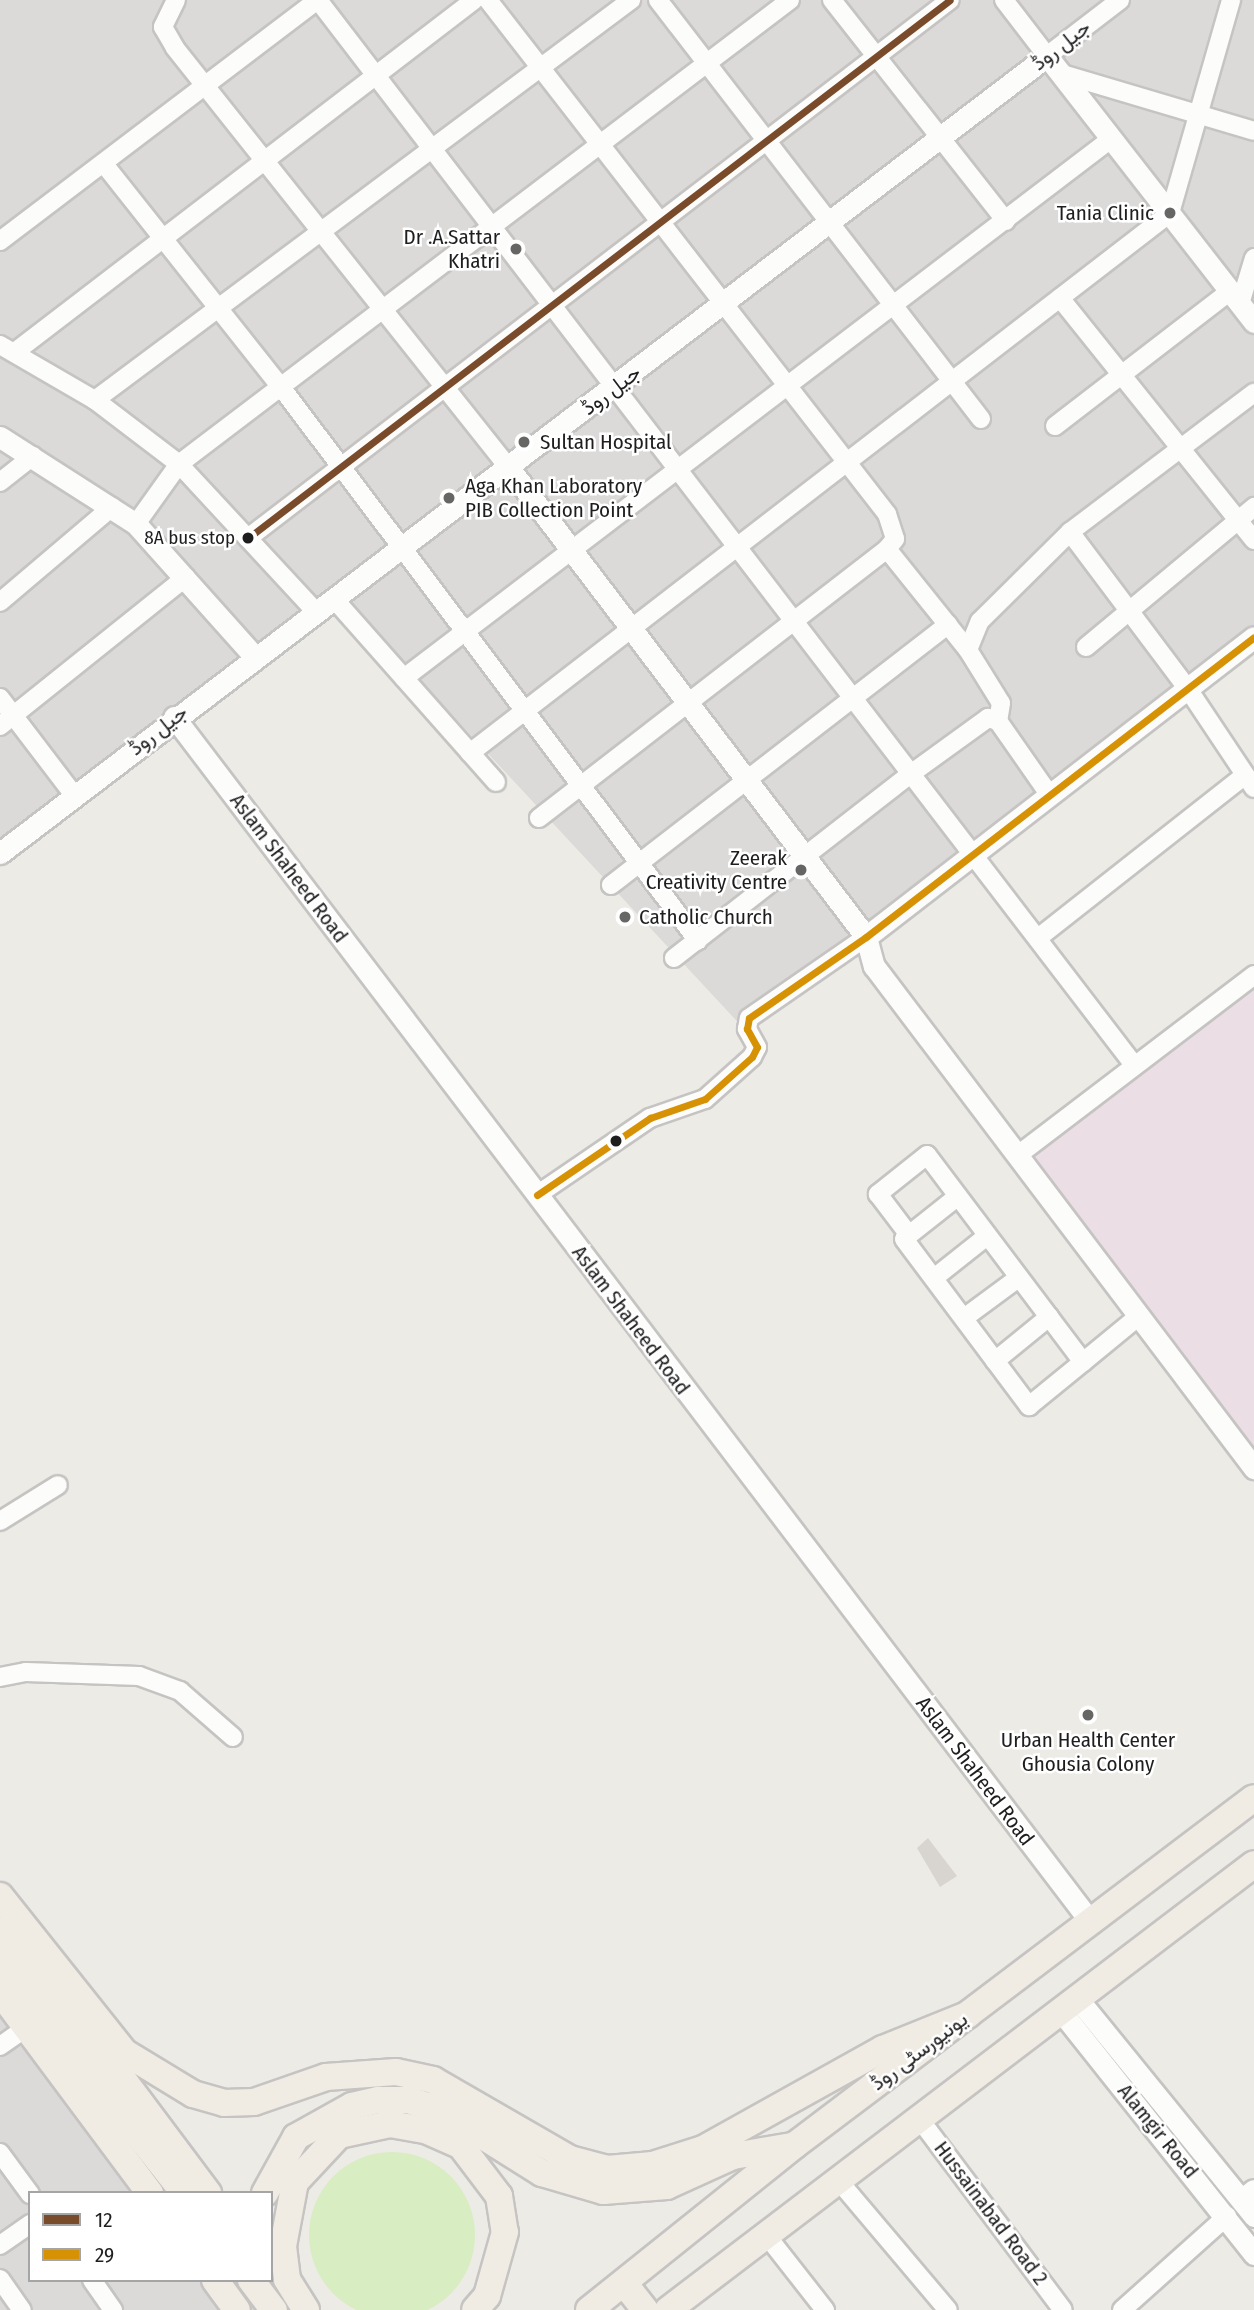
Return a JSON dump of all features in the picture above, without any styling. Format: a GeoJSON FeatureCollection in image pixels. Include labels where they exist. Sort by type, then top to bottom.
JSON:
{"type":"FeatureCollection","features":[{"type":"Feature","properties":{"kind":"main road","name":"یونیورسٹی روڈ"},"geometry":{"type":"LineString","coordinates":[[589,2310],[795,2145],[1254,1798]]}},
{"type":"Feature","properties":{"kind":"main road"},"geometry":{"type":"LineString","coordinates":[[668,2310],[918,2117],[1254,1864]]}},
{"type":"Feature","properties":{"kind":"main road"},"geometry":{"type":"LineString","coordinates":[[1167,1929],[1234,1894],[1254,1891]]}},
{"type":"Feature","properties":{"kind":"main road"},"geometry":{"type":"LineString","coordinates":[[0,1896],[124,2052],[193,2094],[224,2103],[254,2102],[336,2075],[396,2072],[433,2081],[570,2160],[607,2169],[653,2165],[703,2149],[883,2049],[967,2015]]}},
{"type":"Feature","properties":{"kind":"main road"},"geometry":{"type":"LineString","coordinates":[[0,1930],[99,2046],[207,2191]]}},
{"type":"Feature","properties":{"kind":"main road"},"geometry":{"type":"LineString","coordinates":[[0,1959],[30,2016],[149,2191]]}},
{"type":"Feature","properties":{"kind":"main road"},"geometry":{"type":"LineString","coordinates":[[0,1992],[30,2016],[94,2078],[182,2191]]}},
{"type":"Feature","properties":{"kind":"main road"},"geometry":{"type":"LineString","coordinates":[[266,2191],[296,2137],[352,2106],[379,2100],[408,2100],[443,2111],[542,2172],[603,2191],[667,2186],[733,2156],[795,2145]]}},
{"type":"Feature","properties":{"kind":"main road"},"geometry":{"type":"LineString","coordinates":[[306,2310],[287,2279],[283,2246],[295,2182],[340,2135],[390,2124],[428,2131],[461,2147],[499,2196],[505,2232],[487,2296],[475,2310]]}},
{"type":"Feature","properties":{"kind":"main road"},"geometry":{"type":"LineString","coordinates":[[216,2282],[237,2310]]}},
{"type":"Feature","properties":{"kind":"main road"},"geometry":{"type":"LineString","coordinates":[[624,2283],[645,2310]]}},
{"type":"Feature","properties":{"kind":"main road"},"geometry":{"type":"LineString","coordinates":[[264,2288],[297,2310]]}},
{"type":"Feature","properties":{"kind":"street"},"geometry":{"type":"LineString","coordinates":[[176,0],[164,31],[633,626],[688,703],[866,937],[874,966],[1254,1468]]}},
{"type":"Feature","properties":{"kind":"street"},"geometry":{"type":"LineString","coordinates":[[0,241],[317,0],[429,149],[680,468],[1134,1065]]}},
{"type":"Feature","properties":{"kind":"street"},"geometry":{"type":"LineString","coordinates":[[317,613],[179,464],[95,400],[7,349],[474,0]]}},
{"type":"Feature","properties":{"kind":"street"},"geometry":{"type":"LineString","coordinates":[[488,0],[723,308],[887,514],[895,539],[887,549],[540,818]]}},
{"type":"Feature","properties":{"kind":"street"},"geometry":{"type":"LineString","coordinates":[[95,400],[631,0]]}},
{"type":"Feature","properties":{"kind":"street"},"geometry":{"type":"LineString","coordinates":[[658,0],[981,419]]}},
{"type":"Feature","properties":{"kind":"street"},"geometry":{"type":"LineString","coordinates":[[136,524],[179,464],[492,229],[790,0]]}},
{"type":"Feature","properties":{"kind":"street"},"geometry":{"type":"LineString","coordinates":[[832,0],[1006,221]]}},
{"type":"Feature","properties":{"kind":"street"},"geometry":{"type":"LineString","coordinates":[[248,538],[950,0]]}},
{"type":"Feature","properties":{"kind":"street"},"geometry":{"type":"LineString","coordinates":[[1004,0],[1254,322]]}},
{"type":"Feature","properties":{"kind":"street","name":"جیل روڈ"},"geometry":{"type":"LineString","coordinates":[[0,853],[253,656],[402,551],[723,308],[1120,0]]}},
{"type":"Feature","properties":{"kind":"street"},"geometry":{"type":"LineString","coordinates":[[470,752],[1170,214],[1231,0]]}},
{"type":"Feature","properties":{"kind":"street"},"geometry":{"type":"LineString","coordinates":[[1062,74],[1254,131]]}},
{"type":"Feature","properties":{"kind":"street"},"geometry":{"type":"LineString","coordinates":[[404,678],[1112,138]]}},
{"type":"Feature","properties":{"kind":"street"},"geometry":{"type":"LineString","coordinates":[[104,164],[281,387],[698,941]]}},
{"type":"Feature","properties":{"kind":"street"},"geometry":{"type":"LineString","coordinates":[[1055,425],[1120,373],[1235,297],[1254,258]]}},
{"type":"Feature","properties":{"kind":"street"},"geometry":{"type":"LineString","coordinates":[[1060,298],[1254,540]]}},
{"type":"Feature","properties":{"kind":"street"},"geometry":{"type":"LineString","coordinates":[[968,650],[980,621],[1070,532],[1254,393]]}},
{"type":"Feature","properties":{"kind":"street"},"geometry":{"type":"LineString","coordinates":[[0,437],[136,524],[186,576],[253,656]]}},
{"type":"Feature","properties":{"kind":"street"},"geometry":{"type":"LineString","coordinates":[[0,482],[33,456]]}},
{"type":"Feature","properties":{"kind":"street"},"geometry":{"type":"LineString","coordinates":[[0,601],[112,507]]}},
{"type":"Feature","properties":{"kind":"street"},"geometry":{"type":"LineString","coordinates":[[1086,647],[1131,613],[1254,507]]}},
{"type":"Feature","properties":{"kind":"street"},"geometry":{"type":"LineString","coordinates":[[1038,939],[1250,782],[1188,689],[1070,532]]}},
{"type":"Feature","properties":{"kind":"street"},"geometry":{"type":"LineString","coordinates":[[887,549],[968,650],[1001,702],[998,721]]}},
{"type":"Feature","properties":{"kind":"street"},"geometry":{"type":"LineString","coordinates":[[7,721],[186,576]]}},
{"type":"Feature","properties":{"kind":"street"},"geometry":{"type":"LineString","coordinates":[[335,600],[496,782]]}},
{"type":"Feature","properties":{"kind":"street"},"geometry":{"type":"LineString","coordinates":[[611,885],[948,625]]}},
{"type":"Feature","properties":{"kind":"street"},"geometry":{"type":"LineString","coordinates":[[537,1195],[650,1118],[705,1099],[757,1047],[747,1029],[749,1018],[866,937],[1254,637]]}},
{"type":"Feature","properties":{"kind":"street"},"geometry":{"type":"LineString","coordinates":[[0,698],[7,721],[74,795]]}},
{"type":"Feature","properties":{"kind":"street","name":"Aslam Shaheed Road"},"geometry":{"type":"LineString","coordinates":[[174,717],[1090,1921]]}},
{"type":"Feature","properties":{"kind":"street"},"geometry":{"type":"LineString","coordinates":[[674,958],[912,773],[988,718],[998,721],[1049,794]]}},
{"type":"Feature","properties":{"kind":"street"},"geometry":{"type":"LineString","coordinates":[[1018,1155],[1254,975]]}},
{"type":"Feature","properties":{"kind":"street"},"geometry":{"type":"LineString","coordinates":[[909,1235],[878,1194],[927,1155],[1083,1362]]}},
{"type":"Feature","properties":{"kind":"street"},"geometry":{"type":"LineString","coordinates":[[957,1197],[904,1239],[1029,1406],[1139,1316]]}},
{"type":"Feature","properties":{"kind":"street"},"geometry":{"type":"LineString","coordinates":[[934,1278],[987,1236]]}},
{"type":"Feature","properties":{"kind":"street"},"geometry":{"type":"LineString","coordinates":[[964,1318],[1018,1278]]}},
{"type":"Feature","properties":{"kind":"street"},"geometry":{"type":"LineString","coordinates":[[995,1361],[1049,1317]]}},
{"type":"Feature","properties":{"kind":"street"},"geometry":{"type":"LineString","coordinates":[[0,1521],[58,1485]]}},
{"type":"Feature","properties":{"kind":"street"},"geometry":{"type":"LineString","coordinates":[[0,1677],[26,1672],[139,1676],[180,1691],[233,1737]]}},
{"type":"Feature","properties":{"kind":"street","name":"Alamgir Road"},"geometry":{"type":"LineString","coordinates":[[1069,2004],[1250,2201]]}},
{"type":"Feature","properties":{"kind":"street","name":"Alamgir Road"},"geometry":{"type":"LineString","coordinates":[[1069,2004],[1254,2254]]}},
{"type":"Feature","properties":{"kind":"street"},"geometry":{"type":"LineString","coordinates":[[0,2046],[30,2016]]}},
{"type":"Feature","properties":{"kind":"street","name":"Hussainabad Road 2"},"geometry":{"type":"LineString","coordinates":[[918,2117],[1063,2310]]}},
{"type":"Feature","properties":{"kind":"street"},"geometry":{"type":"LineString","coordinates":[[0,2152],[28,2191]]}},
{"type":"Feature","properties":{"kind":"street"},"geometry":{"type":"LineString","coordinates":[[838,2180],[948,2310]]}},
{"type":"Feature","properties":{"kind":"street"},"geometry":{"type":"LineString","coordinates":[[1122,2310],[1227,2216]]}},
{"type":"Feature","properties":{"kind":"street"},"geometry":{"type":"LineString","coordinates":[[0,2245],[28,2225]]}},
{"type":"Feature","properties":{"kind":"street"},"geometry":{"type":"LineString","coordinates":[[767,2236],[825,2310]]}},
{"type":"Feature","properties":{"kind":"street"},"geometry":{"type":"LineString","coordinates":[[0,2279],[22,2310]]}},
{"type":"Feature","properties":{"kind":"street"},"geometry":{"type":"LineString","coordinates":[[93,2282],[113,2310]]}},
{"type":"Feature","properties":{"kind":"shaded area"},"geometry":{"type":"Polygon","coordinates":[[[0,0],[1254,0],[1254,642],[747,1032],[346,601],[0,866],[0,0]]]}},
{"type":"Feature","properties":{"kind":"shaded area"},"geometry":{"type":"Polygon","coordinates":[[[1254,975],[1254,1468],[1018,1155],[1254,975]]]}},
{"type":"Feature","properties":{"kind":"shaded area"},"geometry":{"type":"Polygon","coordinates":[[[0,1946],[180,2191],[28,2191],[28,2282],[253,2282],[275,2310],[0,2310],[0,1946]]]}},
{"type":"Feature","properties":{"kind":"green space"},"geometry":{"type":"Polygon","coordinates":[[[376,2154],[408,2154],[438,2166],[461,2189],[473,2219],[473,2251],[461,2281],[438,2304],[424,2311],[360,2311],[346,2304],[323,2281],[311,2251],[311,2219],[323,2189],[346,2166],[376,2154]]]}},
{"type":"Feature","properties":{"kind":"building"},"geometry":{"type":"Polygon","coordinates":[[[928,1838],[957,1876],[940,1887],[917,1848],[928,1838]]]}},
{"type":"Feature","properties":{"kind":"transit line","name":"12"},"geometry":{"type":"LineString","coordinates":[[248,538],[950,0]]}},
{"type":"Feature","properties":{"kind":"transit line","name":"29"},"geometry":{"type":"LineString","coordinates":[[537,1195],[650,1118],[705,1099],[752,1057],[757,1047],[747,1029],[749,1018],[866,937],[1254,637]]}},
{"type":"Feature","properties":{"kind":"place","name":"Tania Clinic"},"geometry":{"type":"Point","coordinates":[1170,213]}},
{"type":"Feature","properties":{"kind":"place","name":"Dr .A.Sattar Khatri"},"geometry":{"type":"Point","coordinates":[516,249]}},
{"type":"Feature","properties":{"kind":"place","name":"Sultan Hospital"},"geometry":{"type":"Point","coordinates":[524,442]}},
{"type":"Feature","properties":{"kind":"place","name":"Aga Khan Laboratory PIB Collection Point"},"geometry":{"type":"Point","coordinates":[449,498]}},
{"type":"Feature","properties":{"kind":"place","name":"8A bus stop"},"geometry":{"type":"Point","coordinates":[248,538]}},
{"type":"Feature","properties":{"kind":"place","name":"Zeerak Creativity Centre"},"geometry":{"type":"Point","coordinates":[801,870]}},
{"type":"Feature","properties":{"kind":"place","name":"Catholic Church"},"geometry":{"type":"Point","coordinates":[625,917]}},
{"type":"Feature","properties":{"kind":"place","name":"Urban Health Center Ghousia Colony"},"geometry":{"type":"Point","coordinates":[1088,1715]}}]}
